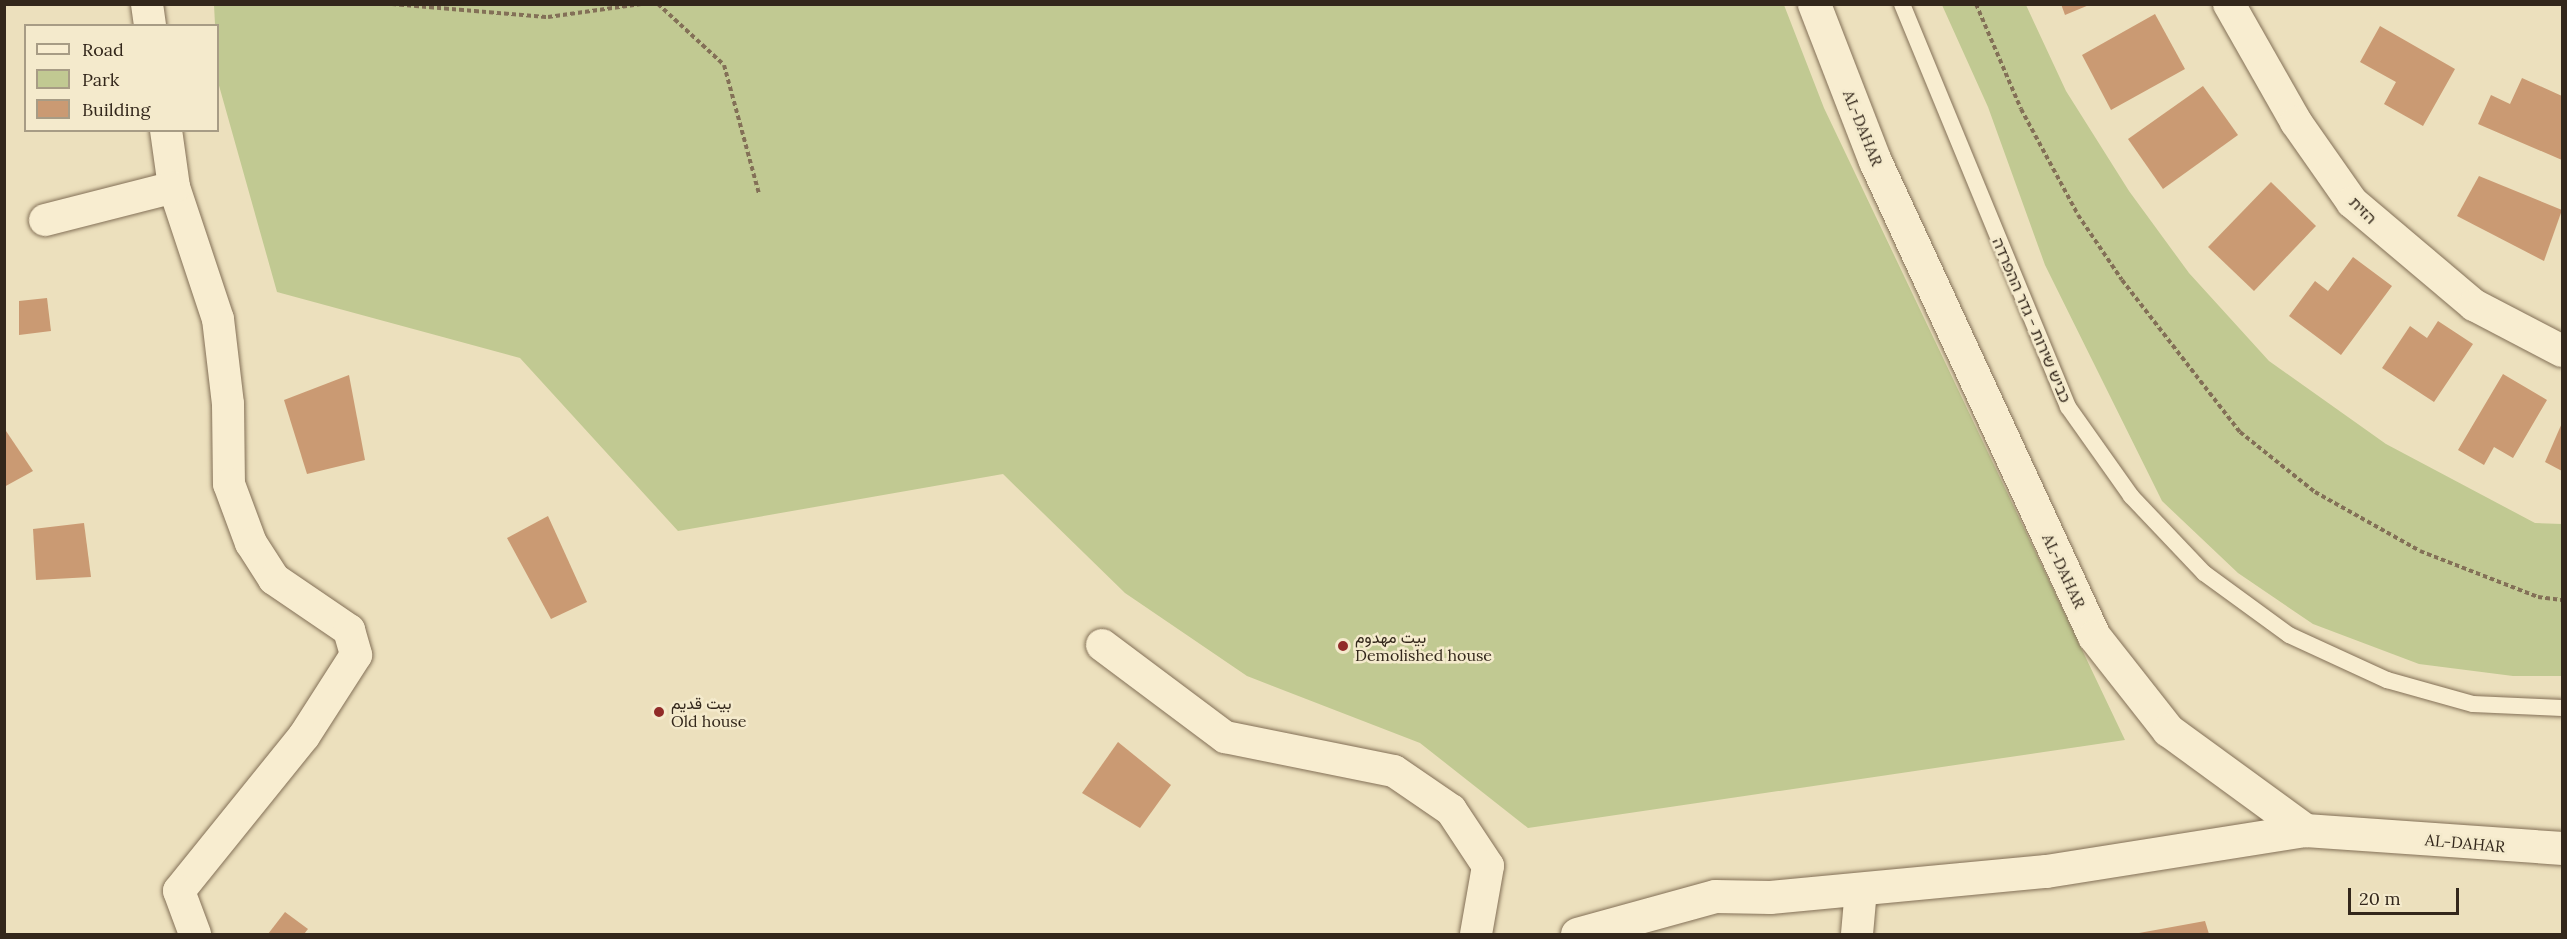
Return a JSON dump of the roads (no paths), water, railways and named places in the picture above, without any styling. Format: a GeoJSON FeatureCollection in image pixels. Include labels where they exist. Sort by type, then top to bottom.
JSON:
{"type":"FeatureCollection","features":[{"type":"Feature","properties":{"kind":"street"},"geometry":{"type":"LineString","coordinates":[[147,4],[150,24]]}},
{"type":"Feature","properties":{"kind":"street","name":"AL-DAHAR"},"geometry":{"type":"LineString","coordinates":[[1814,4],[1875,161],[2094,636],[2168,730],[2305,830],[2562,848]]}},
{"type":"Feature","properties":{"kind":"street","name":"הזית"},"geometry":{"type":"LineString","coordinates":[[2229,4],[2296,122],[2352,202],[2474,305],[2562,351]]}},
{"type":"Feature","properties":{"kind":"street"},"geometry":{"type":"LineString","coordinates":[[166,132],[174,187],[218,319],[228,404],[229,484],[251,543],[274,579],[349,630],[356,655],[304,736],[179,891],[195,934]]}},
{"type":"Feature","properties":{"kind":"street"},"geometry":{"type":"LineString","coordinates":[[45,220],[174,187]]}},
{"type":"Feature","properties":{"kind":"street"},"geometry":{"type":"LineString","coordinates":[[1102,645],[1225,737],[1394,771],[1451,810],[1488,866],[1476,934]]}},
{"type":"Feature","properties":{"kind":"street"},"geometry":{"type":"LineString","coordinates":[[1577,934],[1715,896],[1770,897],[2046,871],[2305,830]]}},
{"type":"Feature","properties":{"kind":"street"},"geometry":{"type":"LineString","coordinates":[[1857,934],[1861,889]]}},
{"type":"Feature","properties":{"kind":"lane","name":"כביש שירות - גדר ההפרדה"},"geometry":{"type":"LineString","coordinates":[[1902,4],[2068,407],[2131,496],[2204,573],[2289,635],[2387,680],[2473,704],[2562,708]]}},
{"type":"Feature","properties":{"kind":"place","name":"بيت مهدوم Demolished house"},"geometry":{"type":"Point","coordinates":[1343,646]}},
{"type":"Feature","properties":{"kind":"place","name":"بيت قديم Old house"},"geometry":{"type":"Point","coordinates":[659,712]}}]}
